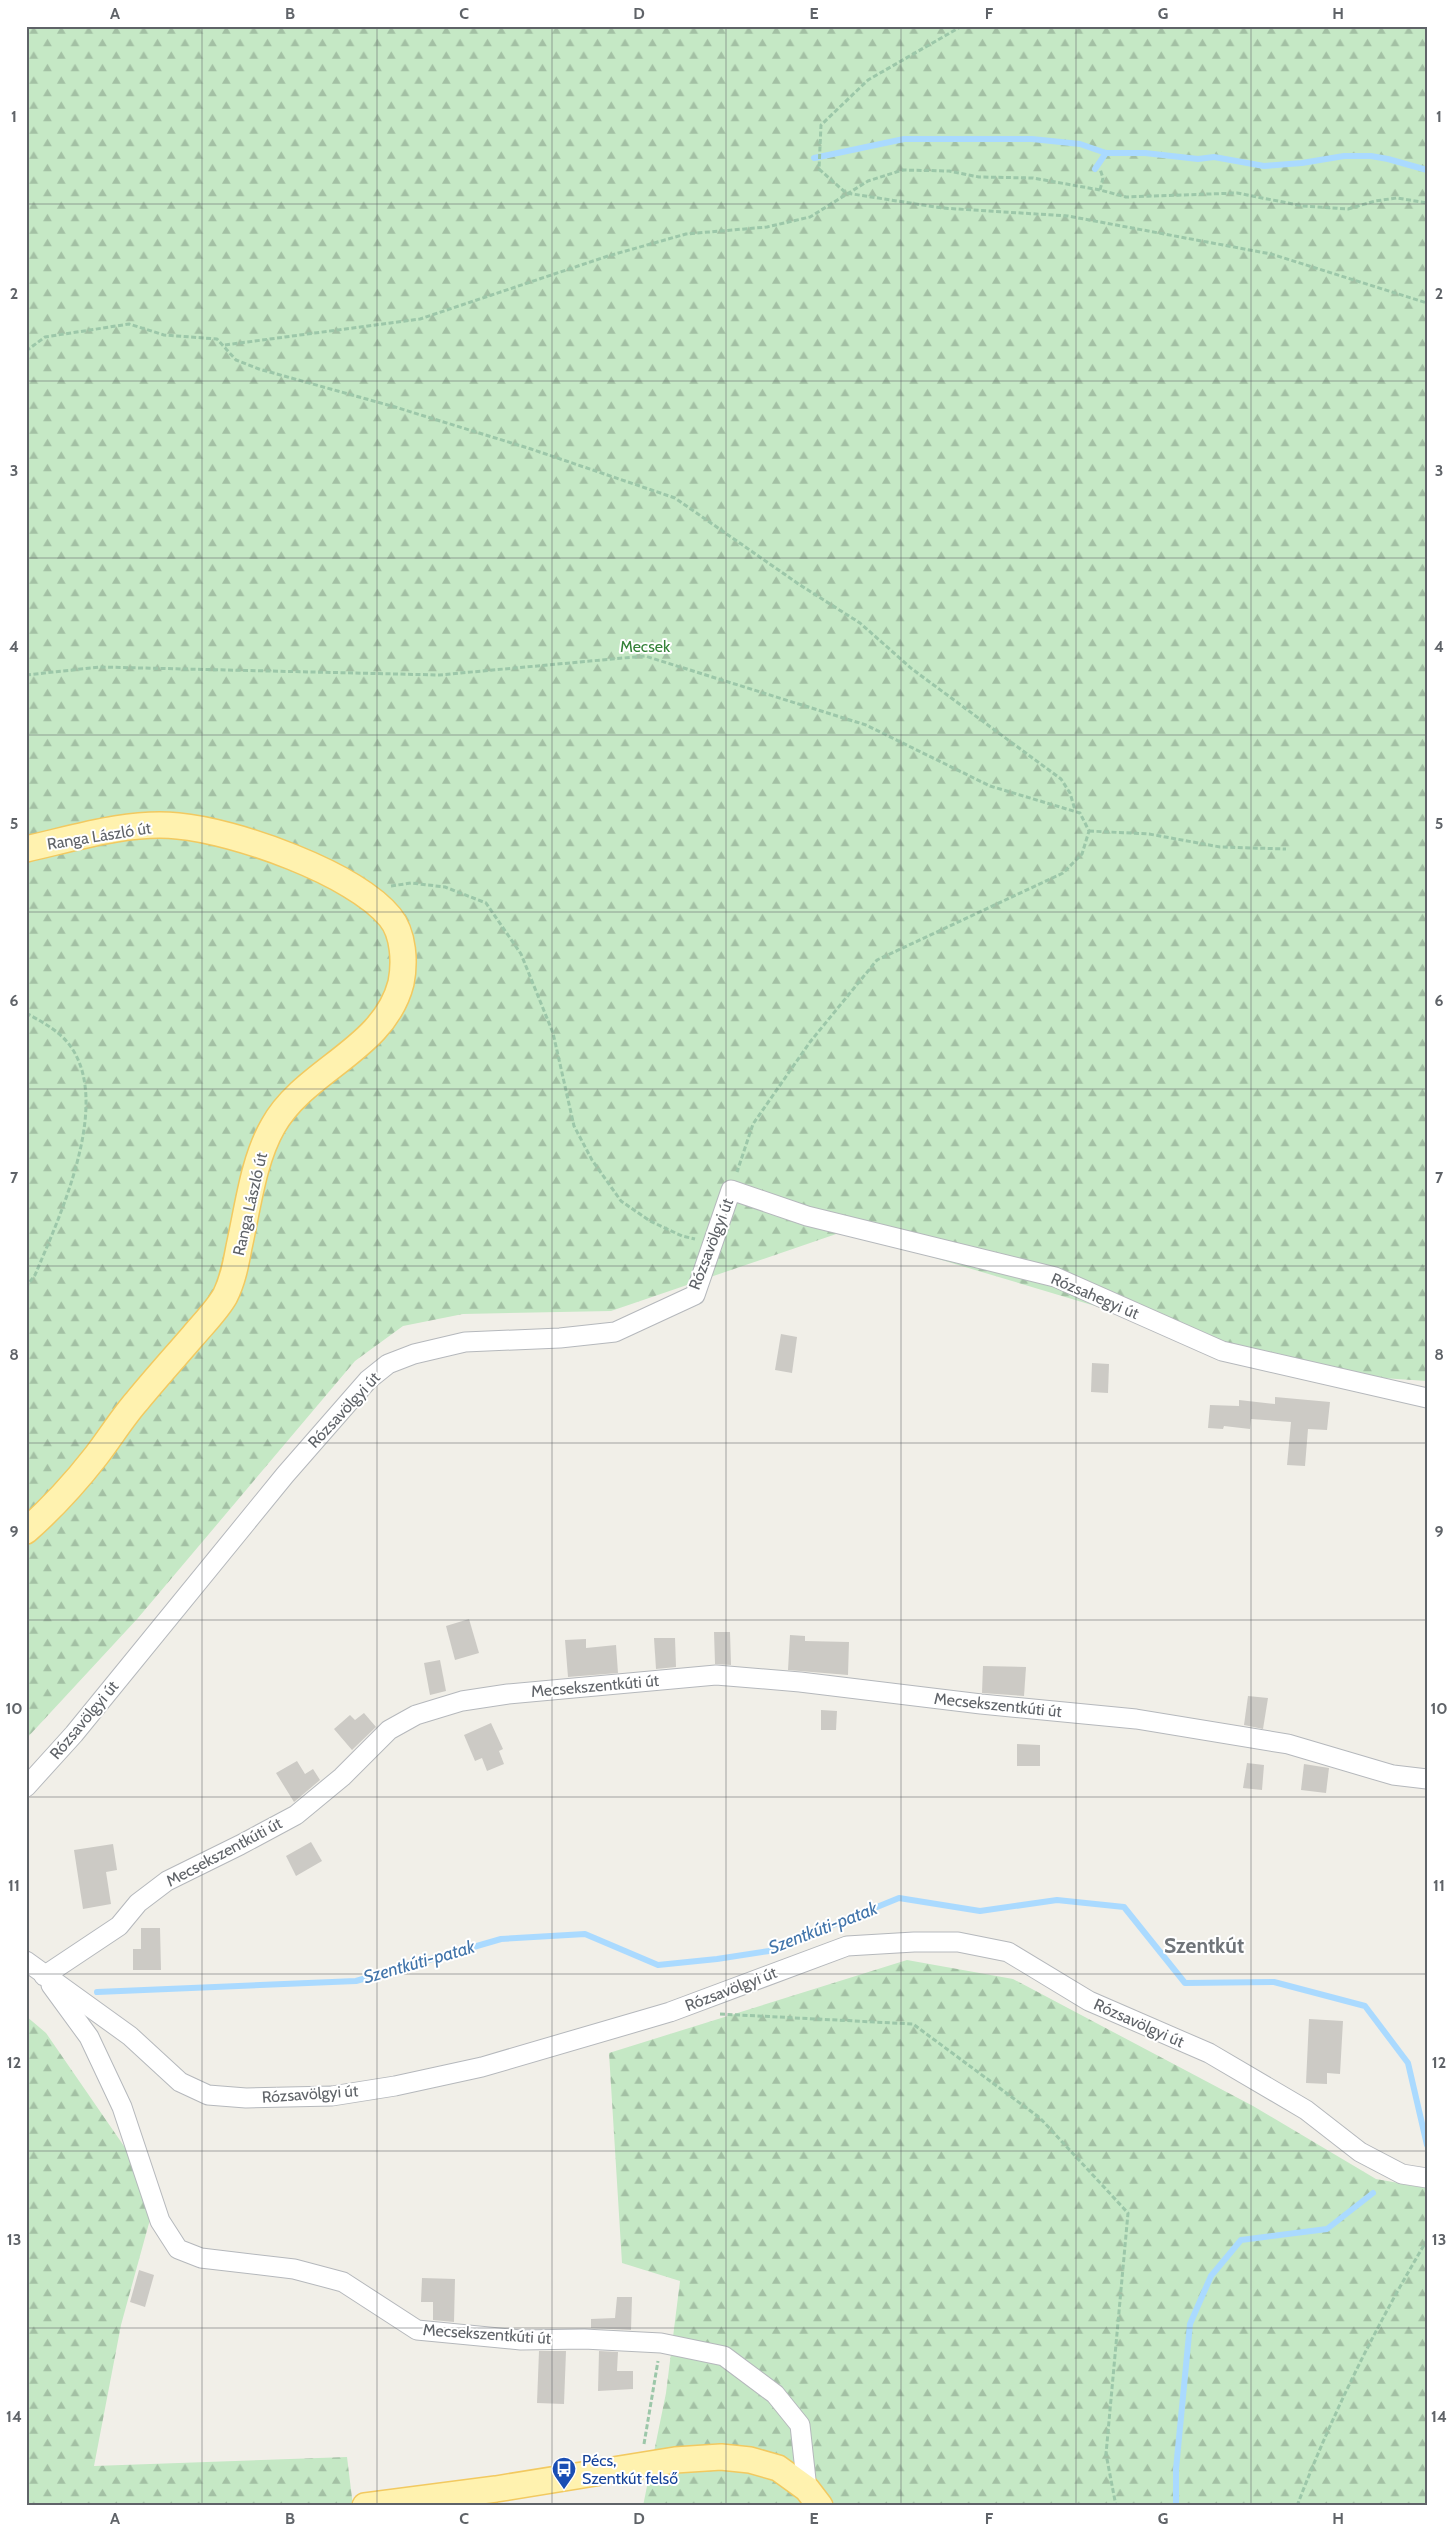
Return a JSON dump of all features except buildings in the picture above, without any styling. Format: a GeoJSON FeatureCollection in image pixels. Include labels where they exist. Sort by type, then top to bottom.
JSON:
{"type":"FeatureCollection","features":[{"type":"Feature","properties":{"kind":"main road","name":"Ranga László út"},"geometry":{"type":"LineString","coordinates":[[26,849],[134,827],[177,826],[212,832],[284,854],[331,874],[358,889],[392,919],[400,936],[403,962],[400,985],[389,1010],[375,1030],[304,1087],[273,1125],[261,1152],[234,1274],[225,1296],[133,1404],[94,1458],[54,1506],[26,1532]]}},
{"type":"Feature","properties":{"kind":"main road"},"geometry":{"type":"LineString","coordinates":[[365,2506],[496,2488],[620,2467],[721,2457],[750,2460],[778,2468],[813,2497]]}},
{"type":"Feature","properties":{"kind":"street","name":"Rózsavölgyi út"},"geometry":{"type":"LineString","coordinates":[[26,1786],[74,1734],[285,1475],[368,1380],[388,1364],[414,1354],[466,1342],[560,1338],[615,1332],[695,1295],[732,1190]]}},
{"type":"Feature","properties":{"kind":"street","name":"Rózsahegyi út"},"geometry":{"type":"LineString","coordinates":[[732,1190],[807,1216],[1055,1277],[1222,1351],[1427,1398]]}},
{"type":"Feature","properties":{"kind":"street","name":"Mecsekszentkúti út"},"geometry":{"type":"LineString","coordinates":[[813,2497],[800,2425],[775,2394],[724,2356],[661,2343],[584,2339],[521,2340],[417,2330],[343,2282],[294,2269],[201,2258],[178,2250],[160,2221],[122,2107],[89,2037],[44,1976],[119,1926],[138,1903],[167,1881],[296,1815],[342,1777],[389,1730],[416,1714],[462,1701],[508,1694],[716,1675],[800,1682],[981,1704],[1136,1720],[1288,1744],[1393,1775],[1427,1779]]}},
{"type":"Feature","properties":{"kind":"street","name":"Rózsavölgyi út"},"geometry":{"type":"LineString","coordinates":[[26,1961],[44,1976],[79,1997],[98,2014],[130,2036],[180,2082],[208,2095],[246,2098],[332,2096],[395,2086],[510,2059],[670,2012],[846,1946],[914,1942],[958,1942],[1008,1952],[1089,2001],[1208,2053],[1306,2110],[1360,2152],[1402,2174],[1427,2178]]}},
{"type":"Feature","properties":{"kind":"path"},"geometry":{"type":"LineString","coordinates":[[962,26],[868,80],[821,126],[819,169],[846,193],[942,208],[1068,216],[1262,252],[1427,303]]}},
{"type":"Feature","properties":{"kind":"path"},"geometry":{"type":"LineString","coordinates":[[1100,169],[1103,178],[1100,190]]}},
{"type":"Feature","properties":{"kind":"path"},"geometry":{"type":"LineString","coordinates":[[225,345],[420,319],[608,256],[686,234],[767,227],[810,217],[868,181],[903,170],[949,171],[979,176],[1033,178],[1100,190],[1126,197],[1237,193],[1303,206],[1348,209],[1375,201],[1397,198],[1427,203]]}},
{"type":"Feature","properties":{"kind":"path"},"geometry":{"type":"LineString","coordinates":[[26,351],[45,337],[130,324],[164,335],[217,339],[225,345],[236,360],[259,369],[404,409],[531,449],[675,498],[800,585],[860,623],[912,669],[1061,779],[1070,793],[1075,810]]}},
{"type":"Feature","properties":{"kind":"path"},"geometry":{"type":"LineString","coordinates":[[26,675],[100,667],[439,676],[645,656],[866,725],[990,786],[1080,813],[1089,831],[1082,854],[1063,873],[877,960],[810,1042],[753,1124],[732,1190]]}},
{"type":"Feature","properties":{"kind":"path"},"geometry":{"type":"LineString","coordinates":[[1089,831],[1149,834],[1220,847],[1286,849]]}},
{"type":"Feature","properties":{"kind":"path"},"geometry":{"type":"LineString","coordinates":[[358,889],[411,883],[445,887],[486,903],[521,954],[553,1033],[574,1126],[592,1160],[621,1201],[650,1221],[682,1236],[713,1242]]}},
{"type":"Feature","properties":{"kind":"path"},"geometry":{"type":"LineString","coordinates":[[26,1013],[57,1031],[73,1049],[82,1068],[86,1094],[85,1119],[70,1192],[35,1275],[26,1287]]}},
{"type":"Feature","properties":{"kind":"path"},"geometry":{"type":"LineString","coordinates":[[710,2014],[913,2024],[1040,2118],[1128,2213],[1106,2454],[1116,2506]]}},
{"type":"Feature","properties":{"kind":"path"},"geometry":{"type":"LineString","coordinates":[[1297,2506],[1311,2469],[1356,2372],[1402,2281],[1427,2240]]}},
{"type":"Feature","properties":{"kind":"path"},"geometry":{"type":"LineString","coordinates":[[620,2467],[623,2454],[643,2451],[661,2343]]}},
{"type":"Feature","properties":{"kind":"green space","name":"Mecsek"},"geometry":{"type":"Polygon","coordinates":[[[26,26],[1427,26],[1427,1381],[1322,1374],[845,1231],[611,1311],[463,1314],[403,1326],[355,1361],[138,1618],[26,1739],[26,26]]]}},
{"type":"Feature","properties":{"kind":"green space"},"geometry":{"type":"Polygon","coordinates":[[[907,1960],[1013,1979],[1253,2106],[1376,2179],[1427,2188],[1427,2506],[643,2506],[666,2393],[680,2281],[622,2263],[609,2053],[907,1960]]]}},
{"type":"Feature","properties":{"kind":"green space"},"geometry":{"type":"Polygon","coordinates":[[[26,2016],[46,2033],[157,2194],[121,2325],[94,2466],[347,2457],[353,2506],[26,2506],[26,2016]]]}},
{"type":"Feature","properties":{"kind":"waterway"},"geometry":{"type":"LineString","coordinates":[[814,158],[904,139],[1032,139],[1080,144],[1106,153],[1145,153],[1198,159],[1214,157],[1264,166],[1302,163],[1344,156],[1371,156],[1427,170]]}},
{"type":"Feature","properties":{"kind":"waterway"},"geometry":{"type":"LineString","coordinates":[[1095,169],[1106,153]]}},
{"type":"Feature","properties":{"kind":"waterway","name":"Szentkúti-patak"},"geometry":{"type":"LineString","coordinates":[[97,1992],[356,1981],[501,1939],[585,1934],[658,1965],[717,1959],[769,1951],[899,1898],[980,1911],[1057,1900],[1124,1907],[1185,1983],[1274,1982],[1365,2006],[1408,2063],[1427,2145]]}},
{"type":"Feature","properties":{"kind":"waterway"},"geometry":{"type":"LineString","coordinates":[[1176,2506],[1176,2469],[1190,2324],[1211,2276],[1241,2240],[1327,2229],[1373,2193]]}},
{"type":"Feature","properties":{"kind":"place","name":"Pécs, Szentkút felső"},"geometry":{"type":"Point","coordinates":[564,2490]}},
{"type":"Feature","properties":{"kind":"district","name":"Szentkút"},"geometry":{"type":"Point","coordinates":[1204,1945]}}]}
